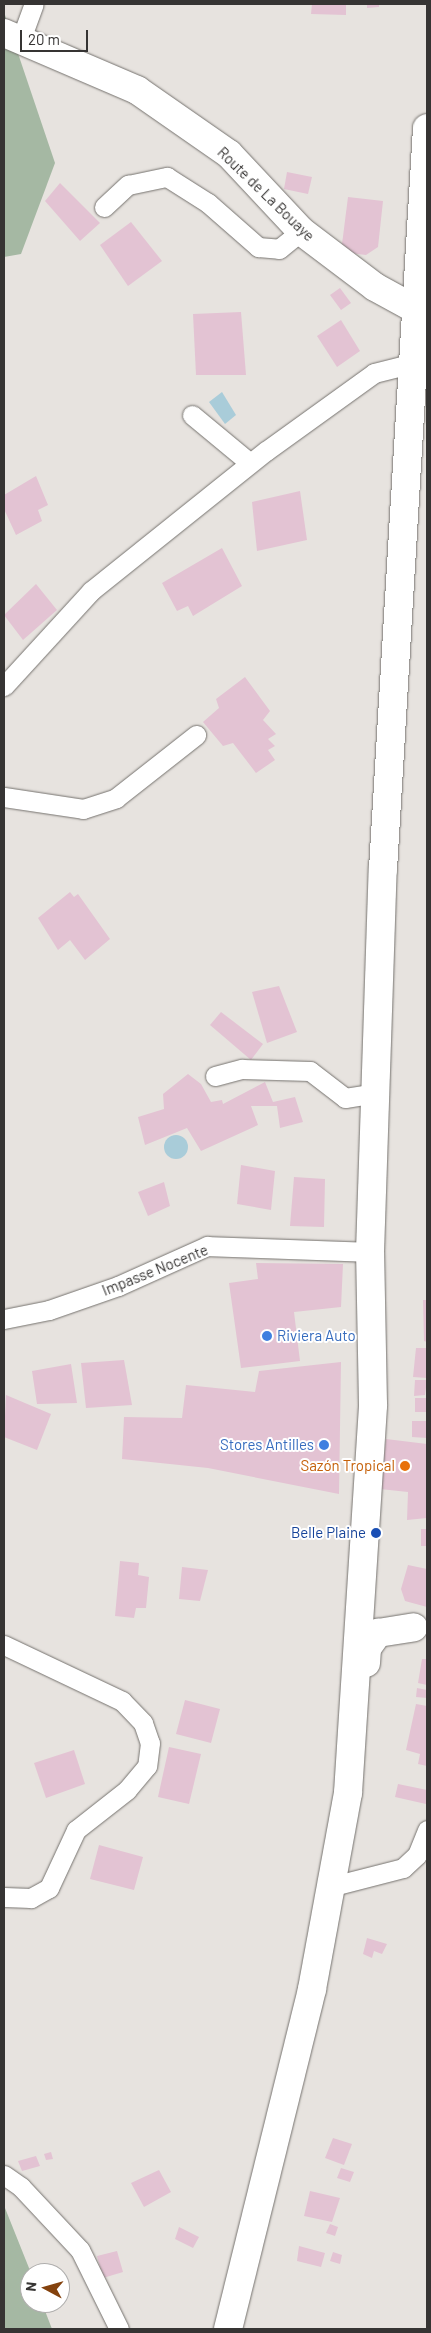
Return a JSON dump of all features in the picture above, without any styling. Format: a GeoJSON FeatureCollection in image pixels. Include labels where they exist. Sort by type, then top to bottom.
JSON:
{"type":"FeatureCollection","features":[{"type":"Feature","properties":{"kind":"main road","name":"Route de La Bouaye"},"geometry":{"type":"LineString","coordinates":[[13,36],[137,90],[214,143],[301,231],[375,287],[417,310]]}},
{"type":"Feature","properties":{"kind":"main road"},"geometry":{"type":"LineString","coordinates":[[228,2329],[333,1886],[353,1732],[366,1542],[373,1316],[370,1252],[383,869],[427,128]]}},
{"type":"Feature","properties":{"kind":"main road"},"geometry":{"type":"LineString","coordinates":[[218,2329],[300,1993],[332,1832],[373,1316]]}},
{"type":"Feature","properties":{"kind":"main road"},"geometry":{"type":"LineString","coordinates":[[366,1542],[373,1554],[377,1608],[383,1615],[420,1629]]}},
{"type":"Feature","properties":{"kind":"main road"},"geometry":{"type":"LineString","coordinates":[[353,1732],[360,1723],[371,1638],[390,1628],[420,1629]]}},
{"type":"Feature","properties":{"kind":"street"},"geometry":{"type":"LineString","coordinates":[[13,36],[34,4]]}},
{"type":"Feature","properties":{"kind":"street"},"geometry":{"type":"LineString","coordinates":[[104,207],[128,185],[167,177],[208,203],[258,247],[280,249],[301,231]]}},
{"type":"Feature","properties":{"kind":"street"},"geometry":{"type":"LineString","coordinates":[[4,686],[91,591],[250,463],[374,373],[414,363]]}},
{"type":"Feature","properties":{"kind":"street"},"geometry":{"type":"LineString","coordinates":[[192,415],[250,463]]}},
{"type":"Feature","properties":{"kind":"street"},"geometry":{"type":"LineString","coordinates":[[4,797],[83,809],[116,798],[196,735]]}},
{"type":"Feature","properties":{"kind":"street"},"geometry":{"type":"LineString","coordinates":[[215,1076],[242,1069],[310,1072],[345,1098],[376,1093]]}},
{"type":"Feature","properties":{"kind":"street","name":"Impasse Nocente"},"geometry":{"type":"LineString","coordinates":[[4,1318],[49,1310],[118,1286],[207,1246],[370,1252]]}},
{"type":"Feature","properties":{"kind":"street"},"geometry":{"type":"LineString","coordinates":[[4,1645],[122,1701],[143,1723],[150,1743],[147,1766],[127,1790],[76,1830],[50,1888],[31,1898],[4,1898]]}},
{"type":"Feature","properties":{"kind":"street"},"geometry":{"type":"LineString","coordinates":[[333,1886],[403,1868],[417,1855],[427,1830]]}},
{"type":"Feature","properties":{"kind":"street"},"geometry":{"type":"LineString","coordinates":[[4,2175],[21,2186],[80,2250],[119,2329]]}},
{"type":"Feature","properties":{"kind":"green space"},"geometry":{"type":"Polygon","coordinates":[[[4,12],[55,163],[21,254],[4,257],[4,12]]]}},
{"type":"Feature","properties":{"kind":"green space"},"geometry":{"type":"Polygon","coordinates":[[[4,2184],[5,2208],[27,2263],[20,2263],[20,2313],[46,2313],[52,2329],[4,2329],[4,2184]]]}},
{"type":"Feature","properties":{"kind":"water"},"geometry":{"type":"Polygon","coordinates":[[[222,392],[236,415],[225,424],[209,402],[222,392]]]}},
{"type":"Feature","properties":{"kind":"water"},"geometry":{"type":"Polygon","coordinates":[[[176,1135],[185,1138],[188,1147],[185,1156],[176,1159],[167,1156],[164,1147],[167,1138],[176,1135]]]}},
{"type":"Feature","properties":{"kind":"building"},"geometry":{"type":"Polygon","coordinates":[[[312,4],[346,4],[346,15],[311,14],[312,4]]]}},
{"type":"Feature","properties":{"kind":"building"},"geometry":{"type":"Polygon","coordinates":[[[367,4],[379,4],[379,7],[367,8],[367,4]]]}},
{"type":"Feature","properties":{"kind":"building"},"geometry":{"type":"Polygon","coordinates":[[[287,172],[312,177],[308,194],[284,189],[287,172]]]}},
{"type":"Feature","properties":{"kind":"building"},"geometry":{"type":"Polygon","coordinates":[[[60,183],[100,223],[80,241],[45,201],[60,183]]]}},
{"type":"Feature","properties":{"kind":"building"},"geometry":{"type":"Polygon","coordinates":[[[348,197],[383,201],[378,247],[366,255],[341,252],[348,197]]]}},
{"type":"Feature","properties":{"kind":"building"},"geometry":{"type":"Polygon","coordinates":[[[131,222],[162,261],[128,286],[100,245],[131,222]]]}},
{"type":"Feature","properties":{"kind":"building"},"geometry":{"type":"Polygon","coordinates":[[[340,288],[351,303],[341,310],[330,295],[340,288]]]}},
{"type":"Feature","properties":{"kind":"building"},"geometry":{"type":"Polygon","coordinates":[[[241,312],[246,375],[196,375],[193,314],[241,312]]]}},
{"type":"Feature","properties":{"kind":"building"},"geometry":{"type":"Polygon","coordinates":[[[341,320],[360,351],[337,367],[317,336],[341,320]]]}},
{"type":"Feature","properties":{"kind":"building"},"geometry":{"type":"Polygon","coordinates":[[[36,476],[48,505],[38,510],[42,521],[16,535],[4,509],[4,495],[36,476]]]}},
{"type":"Feature","properties":{"kind":"building"},"geometry":{"type":"Polygon","coordinates":[[[300,491],[307,540],[257,551],[252,502],[300,491]]]}},
{"type":"Feature","properties":{"kind":"building"},"geometry":{"type":"Polygon","coordinates":[[[222,548],[242,586],[193,616],[188,606],[177,611],[162,583],[222,548]]]}},
{"type":"Feature","properties":{"kind":"building"},"geometry":{"type":"Polygon","coordinates":[[[36,584],[57,610],[23,640],[4,615],[36,584]]]}},
{"type":"Feature","properties":{"kind":"building"},"geometry":{"type":"Polygon","coordinates":[[[245,677],[270,711],[263,720],[276,734],[268,739],[275,746],[268,750],[275,760],[256,773],[233,743],[223,746],[203,722],[219,708],[216,699],[245,677]]]}},
{"type":"Feature","properties":{"kind":"building"},"geometry":{"type":"Polygon","coordinates":[[[70,892],[74,897],[78,894],[110,939],[85,960],[70,940],[58,950],[38,918],[70,892]]]}},
{"type":"Feature","properties":{"kind":"building"},"geometry":{"type":"Polygon","coordinates":[[[279,986],[297,1032],[267,1043],[252,992],[279,986]]]}},
{"type":"Feature","properties":{"kind":"building"},"geometry":{"type":"Polygon","coordinates":[[[221,1012],[263,1044],[251,1060],[210,1025],[221,1012]]]}},
{"type":"Feature","properties":{"kind":"building"},"geometry":{"type":"Polygon","coordinates":[[[188,1074],[201,1084],[211,1102],[222,1100],[223,1104],[265,1082],[273,1102],[295,1097],[303,1122],[280,1128],[277,1106],[251,1106],[258,1125],[201,1151],[187,1128],[145,1145],[138,1117],[164,1109],[163,1094],[188,1074]]]}},
{"type":"Feature","properties":{"kind":"building"},"geometry":{"type":"Polygon","coordinates":[[[241,1165],[275,1171],[271,1210],[237,1204],[241,1165]]]}},
{"type":"Feature","properties":{"kind":"building"},"geometry":{"type":"Polygon","coordinates":[[[294,1177],[325,1179],[324,1227],[290,1226],[294,1177]]]}},
{"type":"Feature","properties":{"kind":"building"},"geometry":{"type":"Polygon","coordinates":[[[164,1182],[170,1206],[148,1216],[138,1192],[164,1182]]]}},
{"type":"Feature","properties":{"kind":"building","name":"Riviera Auto"},"geometry":{"type":"Polygon","coordinates":[[[256,1263],[343,1264],[341,1307],[294,1312],[300,1361],[241,1368],[229,1283],[258,1279],[256,1263]]]}},
{"type":"Feature","properties":{"kind":"building"},"geometry":{"type":"Polygon","coordinates":[[[423,1300],[427,1300],[427,1342],[424,1341],[423,1300]]]}},
{"type":"Feature","properties":{"kind":"building"},"geometry":{"type":"Polygon","coordinates":[[[416,1348],[427,1348],[427,1378],[413,1377],[416,1348]]]}},
{"type":"Feature","properties":{"kind":"building"},"geometry":{"type":"Polygon","coordinates":[[[124,1360],[132,1405],[86,1408],[81,1363],[124,1360]]]}},
{"type":"Feature","properties":{"kind":"building"},"geometry":{"type":"Polygon","coordinates":[[[341,1362],[339,1494],[208,1468],[122,1459],[124,1417],[182,1418],[186,1385],[255,1392],[259,1371],[341,1362]]]}},
{"type":"Feature","properties":{"kind":"building"},"geometry":{"type":"Polygon","coordinates":[[[71,1364],[77,1403],[37,1404],[32,1371],[71,1364]]]}},
{"type":"Feature","properties":{"kind":"building"},"geometry":{"type":"Polygon","coordinates":[[[415,1380],[427,1380],[425,1395],[414,1396],[415,1380]]]}},
{"type":"Feature","properties":{"kind":"building"},"geometry":{"type":"Polygon","coordinates":[[[6,1395],[51,1414],[37,1450],[4,1437],[6,1395]]]}},
{"type":"Feature","properties":{"kind":"building"},"geometry":{"type":"Polygon","coordinates":[[[415,1398],[427,1398],[427,1412],[415,1412],[415,1398]]]}},
{"type":"Feature","properties":{"kind":"building"},"geometry":{"type":"Polygon","coordinates":[[[412,1421],[427,1421],[427,1438],[412,1437],[412,1421]]]}},
{"type":"Feature","properties":{"kind":"building","name":"Sazón Tropical"},"geometry":{"type":"Polygon","coordinates":[[[386,1439],[427,1444],[427,1518],[407,1520],[408,1492],[380,1489],[386,1439]]]}},
{"type":"Feature","properties":{"kind":"building"},"geometry":{"type":"Polygon","coordinates":[[[421,1529],[427,1529],[427,1546],[421,1546],[421,1529]]]}},
{"type":"Feature","properties":{"kind":"building"},"geometry":{"type":"Polygon","coordinates":[[[120,1561],[139,1563],[138,1575],[149,1577],[146,1608],[136,1608],[134,1618],[115,1616],[120,1561]]]}},
{"type":"Feature","properties":{"kind":"building"},"geometry":{"type":"Polygon","coordinates":[[[408,1565],[427,1569],[427,1607],[405,1601],[401,1589],[408,1565]]]}},
{"type":"Feature","properties":{"kind":"building"},"geometry":{"type":"Polygon","coordinates":[[[182,1567],[208,1570],[200,1601],[179,1599],[182,1567]]]}},
{"type":"Feature","properties":{"kind":"building"},"geometry":{"type":"Polygon","coordinates":[[[422,1659],[427,1659],[427,1685],[418,1683],[422,1659]]]}},
{"type":"Feature","properties":{"kind":"building"},"geometry":{"type":"Polygon","coordinates":[[[417,1688],[427,1690],[427,1698],[416,1697],[417,1688]]]}},
{"type":"Feature","properties":{"kind":"building"},"geometry":{"type":"Polygon","coordinates":[[[185,1700],[220,1709],[211,1743],[176,1734],[185,1700]]]}},
{"type":"Feature","properties":{"kind":"building"},"geometry":{"type":"Polygon","coordinates":[[[416,1704],[427,1706],[427,1766],[418,1764],[420,1754],[406,1750],[416,1704]]]}},
{"type":"Feature","properties":{"kind":"building"},"geometry":{"type":"Polygon","coordinates":[[[169,1747],[201,1754],[189,1804],[158,1797],[169,1747]]]}},
{"type":"Feature","properties":{"kind":"building"},"geometry":{"type":"Polygon","coordinates":[[[74,1750],[85,1784],[46,1798],[34,1763],[74,1750]]]}},
{"type":"Feature","properties":{"kind":"building"},"geometry":{"type":"Polygon","coordinates":[[[398,1784],[427,1790],[426,1804],[395,1797],[398,1784]]]}},
{"type":"Feature","properties":{"kind":"building"},"geometry":{"type":"Polygon","coordinates":[[[99,1845],[143,1857],[134,1890],[90,1879],[99,1845]]]}},
{"type":"Feature","properties":{"kind":"building"},"geometry":{"type":"Polygon","coordinates":[[[367,1938],[387,1944],[382,1954],[374,1951],[372,1958],[363,1954],[367,1938]]]}},
{"type":"Feature","properties":{"kind":"building"},"geometry":{"type":"Polygon","coordinates":[[[333,2138],[352,2144],[344,2165],[325,2158],[333,2138]]]}},
{"type":"Feature","properties":{"kind":"building"},"geometry":{"type":"Polygon","coordinates":[[[51,2152],[53,2159],[46,2160],[44,2154],[51,2152]]]}},
{"type":"Feature","properties":{"kind":"building"},"geometry":{"type":"Polygon","coordinates":[[[36,2156],[40,2166],[22,2171],[18,2161],[36,2156]]]}},
{"type":"Feature","properties":{"kind":"building"},"geometry":{"type":"Polygon","coordinates":[[[341,2168],[354,2172],[350,2182],[337,2178],[341,2168]]]}},
{"type":"Feature","properties":{"kind":"building"},"geometry":{"type":"Polygon","coordinates":[[[159,2170],[171,2192],[144,2207],[131,2183],[159,2170]]]}},
{"type":"Feature","properties":{"kind":"building"},"geometry":{"type":"Polygon","coordinates":[[[310,2191],[340,2198],[332,2222],[304,2216],[310,2191]]]}},
{"type":"Feature","properties":{"kind":"building"},"geometry":{"type":"Polygon","coordinates":[[[330,2224],[338,2227],[335,2236],[326,2233],[330,2224]]]}},
{"type":"Feature","properties":{"kind":"building"},"geometry":{"type":"Polygon","coordinates":[[[179,2227],[199,2237],[193,2248],[175,2239],[179,2227]]]}},
{"type":"Feature","properties":{"kind":"building"},"geometry":{"type":"Polygon","coordinates":[[[299,2246],[325,2253],[321,2267],[297,2261],[299,2246]]]}},
{"type":"Feature","properties":{"kind":"building"},"geometry":{"type":"Polygon","coordinates":[[[117,2251],[123,2272],[103,2278],[97,2256],[117,2251]]]}},
{"type":"Feature","properties":{"kind":"building"},"geometry":{"type":"Polygon","coordinates":[[[333,2252],[342,2255],[340,2264],[330,2261],[333,2252]]]}},
{"type":"Feature","properties":{"kind":"place","name":"Riviera Auto"},"geometry":{"type":"Point","coordinates":[267,1336]}},
{"type":"Feature","properties":{"kind":"place","name":"Stores Antilles"},"geometry":{"type":"Point","coordinates":[324,1445]}},
{"type":"Feature","properties":{"kind":"place","name":"Sazón Tropical"},"geometry":{"type":"Point","coordinates":[405,1466]}},
{"type":"Feature","properties":{"kind":"place","name":"Belle Plaine"},"geometry":{"type":"Point","coordinates":[376,1533]}}]}
